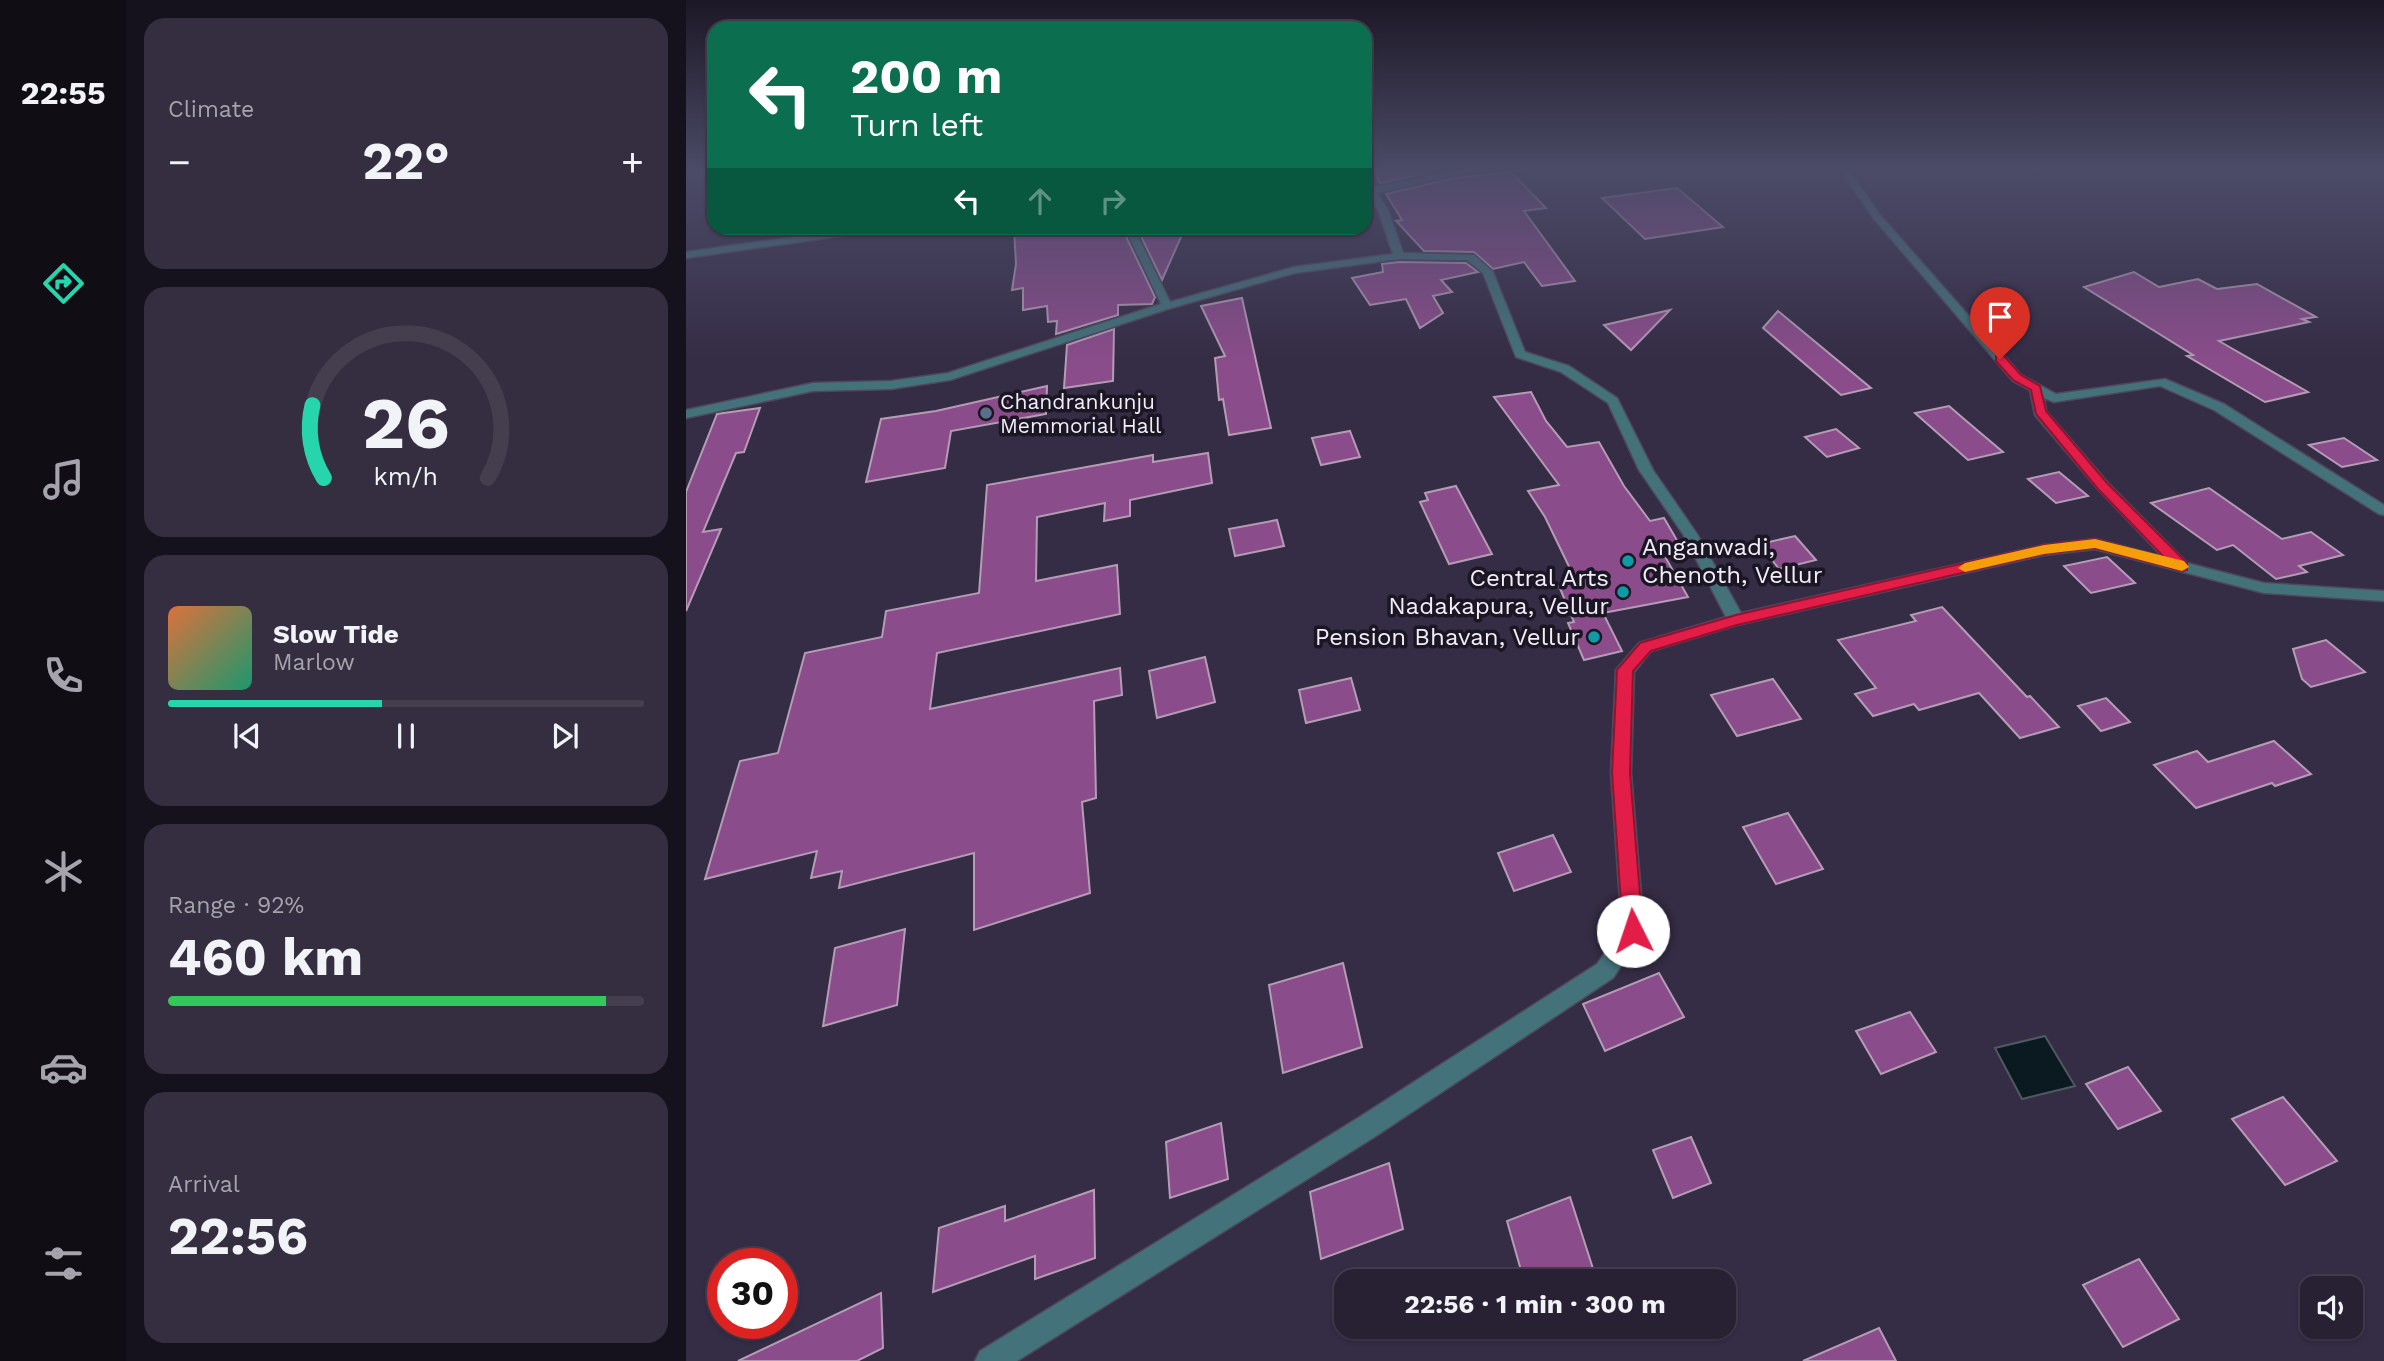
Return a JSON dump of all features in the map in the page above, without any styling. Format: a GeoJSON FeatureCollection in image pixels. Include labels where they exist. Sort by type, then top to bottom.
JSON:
{"type":"FeatureCollection","features":[{"type":"Feature","properties":{"kind":"street"},"geometry":{"type":"LineString","coordinates":[[686,255],[826,235]]}},
{"type":"Feature","properties":{"kind":"street"},"geometry":{"type":"LineString","coordinates":[[1132,235],[1167,306]]}},
{"type":"Feature","properties":{"kind":"street"},"geometry":{"type":"LineString","coordinates":[[1392,235],[1399,256]]}},
{"type":"Feature","properties":{"kind":"street"},"geometry":{"type":"LineString","coordinates":[[1892,235],[2017,377],[2036,388],[2054,398],[2161,382],[2219,407],[2384,510]]}},
{"type":"Feature","properties":{"kind":"street"},"geometry":{"type":"LineString","coordinates":[[686,414],[813,387],[891,385],[950,376],[1167,306],[1294,270],[1399,256],[1470,257],[1488,271],[1520,354],[1565,369],[1613,401],[1646,470],[1690,534],[1736,620]]}},
{"type":"Feature","properties":{"kind":"street"},"geometry":{"type":"LineString","coordinates":[[2036,388],[2040,412],[2103,486],[2182,567]]}},
{"type":"Feature","properties":{"kind":"street"},"geometry":{"type":"LineString","coordinates":[[990,1361],[1367,1127],[1605,971],[1633,931],[1621,773],[1625,670],[1645,647],[1736,620],[2044,550],[2095,544],[2264,588],[2384,596]]}},
{"type":"Feature","properties":{"kind":"shaded area"},"geometry":{"type":"Polygon","coordinates":[[[2045,1036],[2075,1086],[2022,1099],[1995,1048],[2045,1036]]]}},
{"type":"Feature","properties":{"kind":"building"},"geometry":{"type":"Polygon","coordinates":[[[1014,235],[1125,235],[1155,297],[1152,304],[1118,305],[1118,315],[1056,334],[1057,321],[1048,322],[1047,306],[1023,310],[1023,288],[1012,290],[1016,264],[1014,235]]]}},
{"type":"Feature","properties":{"kind":"building"},"geometry":{"type":"Polygon","coordinates":[[[1140,235],[1182,235],[1162,280],[1140,235]]]}},
{"type":"Feature","properties":{"kind":"building"},"geometry":{"type":"Polygon","coordinates":[[[1409,235],[1541,235],[1575,281],[1542,286],[1524,262],[1493,269],[1474,252],[1424,251],[1409,235]]]}},
{"type":"Feature","properties":{"kind":"building"},"geometry":{"type":"Polygon","coordinates":[[[1640,235],[1674,235],[1645,239],[1640,235]]]}},
{"type":"Feature","properties":{"kind":"building"},"geometry":{"type":"Polygon","coordinates":[[[1466,263],[1478,272],[1441,280],[1452,292],[1433,296],[1443,313],[1420,328],[1406,299],[1370,305],[1352,278],[1383,272],[1382,264],[1466,263]]]}},
{"type":"Feature","properties":{"kind":"building"},"geometry":{"type":"Polygon","coordinates":[[[2134,272],[2159,287],[2198,279],[2217,289],[2257,284],[2316,317],[2302,319],[2309,322],[2219,341],[2308,392],[2265,402],[2187,356],[2193,355],[2084,287],[2134,272]]]}},
{"type":"Feature","properties":{"kind":"building"},"geometry":{"type":"Polygon","coordinates":[[[1242,298],[1271,428],[1229,435],[1223,399],[1219,400],[1215,358],[1225,356],[1201,306],[1242,298]]]}},
{"type":"Feature","properties":{"kind":"building"},"geometry":{"type":"Polygon","coordinates":[[[1670,310],[1631,350],[1604,325],[1670,310]]]}},
{"type":"Feature","properties":{"kind":"building"},"geometry":{"type":"Polygon","coordinates":[[[1778,311],[1871,388],[1841,395],[1763,328],[1778,311]]]}},
{"type":"Feature","properties":{"kind":"building"},"geometry":{"type":"Polygon","coordinates":[[[1114,329],[1113,381],[1064,388],[1067,345],[1114,329]]]}},
{"type":"Feature","properties":{"kind":"building"},"geometry":{"type":"Polygon","coordinates":[[[1047,386],[1046,414],[951,431],[945,468],[866,482],[881,419],[936,411],[1047,386]]]}},
{"type":"Feature","properties":{"kind":"building"},"geometry":{"type":"Polygon","coordinates":[[[1531,392],[1546,421],[1567,447],[1599,442],[1624,486],[1650,521],[1664,518],[1678,542],[1659,546],[1688,597],[1603,613],[1622,651],[1584,660],[1568,623],[1574,622],[1559,586],[1577,583],[1545,517],[1528,491],[1559,485],[1494,397],[1531,392]]]}},
{"type":"Feature","properties":{"kind":"building"},"geometry":{"type":"Polygon","coordinates":[[[1949,406],[2003,452],[1968,460],[1915,413],[1949,406]]]}},
{"type":"Feature","properties":{"kind":"building"},"geometry":{"type":"Polygon","coordinates":[[[760,408],[744,452],[736,453],[703,532],[721,529],[686,611],[686,492],[717,414],[760,408]]]}},
{"type":"Feature","properties":{"kind":"building"},"geometry":{"type":"Polygon","coordinates":[[[1836,429],[1859,448],[1827,457],[1805,437],[1836,429]]]}},
{"type":"Feature","properties":{"kind":"building"},"geometry":{"type":"Polygon","coordinates":[[[1350,431],[1360,457],[1321,465],[1312,438],[1350,431]]]}},
{"type":"Feature","properties":{"kind":"building"},"geometry":{"type":"Polygon","coordinates":[[[2344,438],[2377,460],[2342,467],[2309,445],[2344,438]]]}},
{"type":"Feature","properties":{"kind":"building"},"geometry":{"type":"Polygon","coordinates":[[[1208,453],[1212,483],[1130,500],[1130,516],[1104,521],[1105,503],[1037,517],[1036,581],[1117,565],[1120,614],[937,653],[930,709],[1120,668],[1122,695],[1094,701],[1096,798],[1082,802],[1090,893],[974,930],[974,853],[839,888],[842,871],[811,878],[817,851],[705,879],[740,761],[778,753],[805,653],[882,637],[886,611],[979,593],[987,485],[1153,455],[1153,462],[1208,453]]]}},
{"type":"Feature","properties":{"kind":"building"},"geometry":{"type":"Polygon","coordinates":[[[2059,472],[2088,496],[2056,503],[2028,479],[2059,472]]]}},
{"type":"Feature","properties":{"kind":"building"},"geometry":{"type":"Polygon","coordinates":[[[1456,486],[1492,554],[1449,564],[1420,502],[1428,500],[1425,493],[1456,486]]]}},
{"type":"Feature","properties":{"kind":"building"},"geometry":{"type":"Polygon","coordinates":[[[2209,488],[2282,539],[2311,532],[2343,555],[2299,566],[2307,572],[2276,579],[2233,545],[2217,550],[2151,503],[2209,488]]]}},
{"type":"Feature","properties":{"kind":"building"},"geometry":{"type":"Polygon","coordinates":[[[1277,520],[1284,546],[1235,556],[1229,529],[1277,520]]]}},
{"type":"Feature","properties":{"kind":"building"},"geometry":{"type":"Polygon","coordinates":[[[1795,536],[1816,560],[1779,569],[1760,544],[1795,536]]]}},
{"type":"Feature","properties":{"kind":"building"},"geometry":{"type":"Polygon","coordinates":[[[2107,557],[2135,583],[2091,593],[2064,566],[2107,557]]]}},
{"type":"Feature","properties":{"kind":"building"},"geometry":{"type":"Polygon","coordinates":[[[1942,607],[2059,727],[2020,738],[1979,693],[1919,710],[1914,704],[1873,716],[1855,694],[1876,688],[1838,640],[1916,621],[1911,615],[1942,607]]]}},
{"type":"Feature","properties":{"kind":"building"},"geometry":{"type":"Polygon","coordinates":[[[2326,640],[2365,672],[2311,687],[2302,679],[2293,649],[2326,640]]]}},
{"type":"Feature","properties":{"kind":"building"},"geometry":{"type":"Polygon","coordinates":[[[1205,657],[1215,702],[1157,718],[1149,671],[1205,657]]]}},
{"type":"Feature","properties":{"kind":"building"},"geometry":{"type":"Polygon","coordinates":[[[1351,678],[1360,710],[1306,723],[1299,690],[1351,678]]]}},
{"type":"Feature","properties":{"kind":"building"},"geometry":{"type":"Polygon","coordinates":[[[1773,679],[1801,719],[1737,736],[1711,695],[1773,679]]]}},
{"type":"Feature","properties":{"kind":"building"},"geometry":{"type":"Polygon","coordinates":[[[2106,698],[2130,722],[2101,731],[2078,706],[2106,698]]]}},
{"type":"Feature","properties":{"kind":"building"},"geometry":{"type":"Polygon","coordinates":[[[2274,741],[2311,774],[2275,786],[2272,783],[2196,808],[2154,765],[2197,751],[2208,762],[2274,741]]]}},
{"type":"Feature","properties":{"kind":"building"},"geometry":{"type":"Polygon","coordinates":[[[1788,813],[1823,869],[1776,884],[1743,827],[1788,813]]]}},
{"type":"Feature","properties":{"kind":"building"},"geometry":{"type":"Polygon","coordinates":[[[1553,835],[1571,872],[1514,891],[1498,853],[1553,835]]]}},
{"type":"Feature","properties":{"kind":"building"},"geometry":{"type":"Polygon","coordinates":[[[905,929],[897,1005],[823,1026],[835,948],[905,929]]]}},
{"type":"Feature","properties":{"kind":"building"},"geometry":{"type":"Polygon","coordinates":[[[1343,963],[1362,1047],[1283,1073],[1269,985],[1343,963]]]}},
{"type":"Feature","properties":{"kind":"building"},"geometry":{"type":"Polygon","coordinates":[[[1659,973],[1684,1017],[1605,1051],[1583,1004],[1659,973]]]}},
{"type":"Feature","properties":{"kind":"building"},"geometry":{"type":"Polygon","coordinates":[[[1910,1012],[1936,1052],[1881,1074],[1856,1031],[1910,1012]]]}},
{"type":"Feature","properties":{"kind":"building"},"geometry":{"type":"Polygon","coordinates":[[[2128,1067],[2161,1111],[2118,1129],[2086,1084],[2128,1067]]]}},
{"type":"Feature","properties":{"kind":"building"},"geometry":{"type":"Polygon","coordinates":[[[2283,1097],[2337,1161],[2285,1185],[2232,1119],[2283,1097]]]}},
{"type":"Feature","properties":{"kind":"building"},"geometry":{"type":"Polygon","coordinates":[[[1221,1123],[1228,1179],[1170,1198],[1166,1142],[1221,1123]]]}},
{"type":"Feature","properties":{"kind":"building"},"geometry":{"type":"Polygon","coordinates":[[[1691,1137],[1711,1183],[1673,1198],[1653,1150],[1691,1137]]]}},
{"type":"Feature","properties":{"kind":"building"},"geometry":{"type":"Polygon","coordinates":[[[1389,1163],[1403,1229],[1321,1259],[1310,1192],[1389,1163]]]}},
{"type":"Feature","properties":{"kind":"building"},"geometry":{"type":"Polygon","coordinates":[[[1094,1190],[1095,1258],[1035,1279],[1035,1256],[933,1292],[939,1228],[1005,1206],[1005,1221],[1094,1190]]]}},
{"type":"Feature","properties":{"kind":"building"},"geometry":{"type":"Polygon","coordinates":[[[1570,1197],[1593,1269],[1521,1269],[1507,1221],[1570,1197]]]}},
{"type":"Feature","properties":{"kind":"building"},"geometry":{"type":"Polygon","coordinates":[[[2139,1259],[2179,1319],[2123,1347],[2083,1285],[2139,1259]]]}},
{"type":"Feature","properties":{"kind":"building"},"geometry":{"type":"Polygon","coordinates":[[[881,1293],[883,1348],[857,1361],[738,1361],[784,1339],[798,1339],[798,1332],[881,1293]]]}},
{"type":"Feature","properties":{"kind":"building"},"geometry":{"type":"Polygon","coordinates":[[[1879,1328],[1896,1361],[1803,1361],[1879,1328]]]}},
{"type":"Feature","properties":{"kind":"slow traffic"},"geometry":{"type":"LineString","coordinates":[[1965,568],[2044,550],[2095,544],[2182,567],[2179,564]]}},
{"type":"Feature","properties":{"kind":"place","name":"Chandrankunju Memmorial Hall"},"geometry":{"type":"Point","coordinates":[986,413]}},
{"type":"Feature","properties":{"kind":"place","name":"Anganwadi, Chenoth, Vellur"},"geometry":{"type":"Point","coordinates":[1628,561]}},
{"type":"Feature","properties":{"kind":"place","name":"Central Arts Nadakapura, Vellur"},"geometry":{"type":"Point","coordinates":[1623,592]}},
{"type":"Feature","properties":{"kind":"place","name":"Pension Bhavan, Vellur"},"geometry":{"type":"Point","coordinates":[1594,637]}},
{"type":"Feature","properties":{"kind":"route"},"geometry":{"type":"LineString","coordinates":[[1633,931],[1621,773],[1625,670],[1645,647],[1736,620],[2044,550],[2095,544],[2182,567],[2103,486],[2040,412],[2036,388],[2017,377],[2000,359]]}}]}
